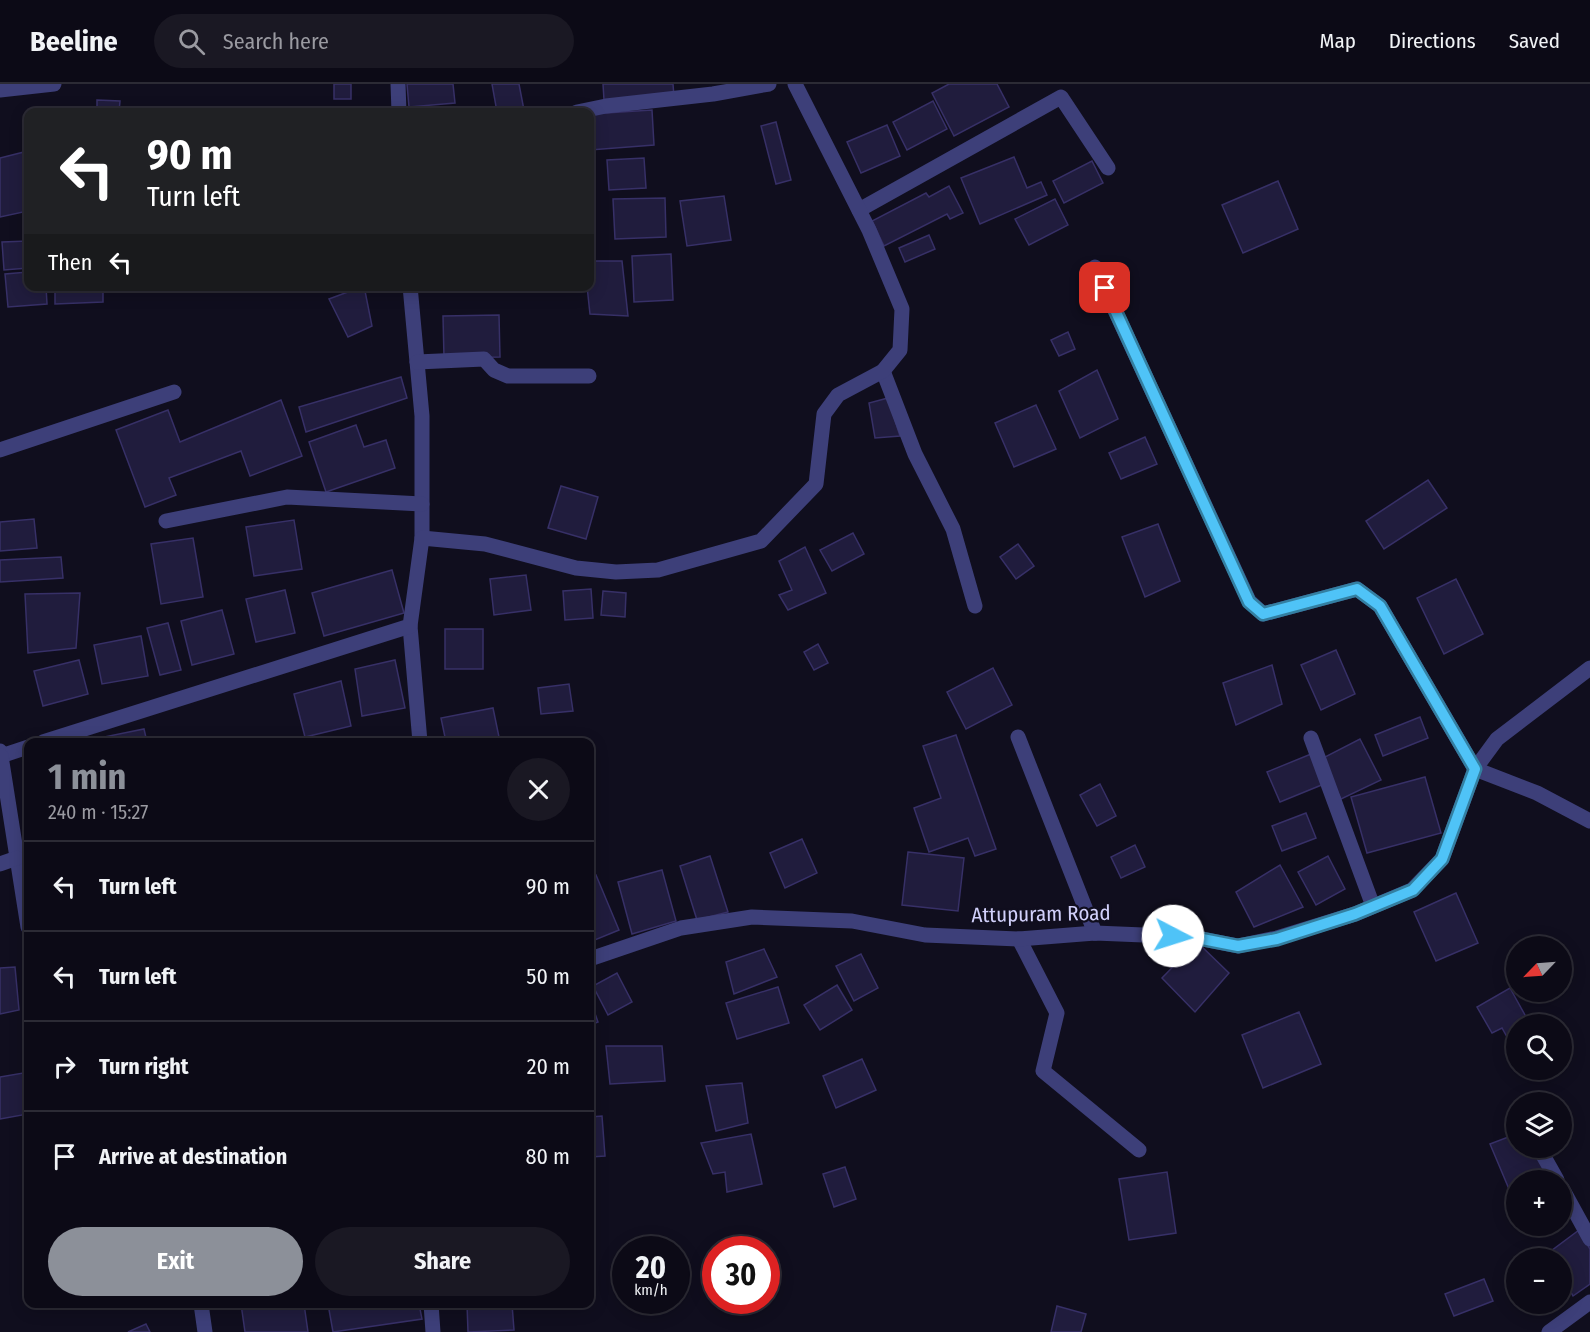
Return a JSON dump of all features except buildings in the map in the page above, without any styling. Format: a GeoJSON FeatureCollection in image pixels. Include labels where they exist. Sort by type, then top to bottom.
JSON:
{"type":"FeatureCollection","features":[{"type":"Feature","properties":{"kind":"street"},"geometry":{"type":"LineString","coordinates":[[0,90],[54,84]]}},
{"type":"Feature","properties":{"kind":"street"},"geometry":{"type":"LineString","coordinates":[[398,84],[399,108]]}},
{"type":"Feature","properties":{"kind":"street"},"geometry":{"type":"LineString","coordinates":[[594,108],[712,94],[769,84]]}},
{"type":"Feature","properties":{"kind":"street"},"geometry":{"type":"LineString","coordinates":[[422,538],[485,544],[576,568],[616,572],[658,570],[761,541],[816,484],[824,414],[838,395],[883,371],[900,350],[902,309],[860,210],[795,84]]}},
{"type":"Feature","properties":{"kind":"street"},"geometry":{"type":"LineString","coordinates":[[860,210],[1061,97],[1108,168]]}},
{"type":"Feature","properties":{"kind":"street"},"geometry":{"type":"LineString","coordinates":[[1095,267],[1249,602],[1263,614],[1357,589],[1380,606],[1475,769],[1537,793],[1590,821]]}},
{"type":"Feature","properties":{"kind":"street"},"geometry":{"type":"LineString","coordinates":[[410,291],[422,416],[422,538],[410,626],[420,738]]}},
{"type":"Feature","properties":{"kind":"street"},"geometry":{"type":"LineString","coordinates":[[417,362],[484,359],[494,370],[508,376],[590,376]]}},
{"type":"Feature","properties":{"kind":"street"},"geometry":{"type":"LineString","coordinates":[[883,371],[915,454],[953,529],[975,606]]}},
{"type":"Feature","properties":{"kind":"street"},"geometry":{"type":"LineString","coordinates":[[0,450],[174,392]]}},
{"type":"Feature","properties":{"kind":"street"},"geometry":{"type":"LineString","coordinates":[[166,521],[287,497],[422,504]]}},
{"type":"Feature","properties":{"kind":"street"},"geometry":{"type":"LineString","coordinates":[[56,738],[410,626]]}},
{"type":"Feature","properties":{"kind":"street","name":"Attupuram Road"},"geometry":{"type":"LineString","coordinates":[[594,958],[681,928],[752,917],[852,921],[925,934],[1019,939],[1095,933],[1192,937],[1238,946],[1277,939],[1413,890],[1442,859],[1475,769],[1497,740],[1590,668]]}},
{"type":"Feature","properties":{"kind":"street"},"geometry":{"type":"LineString","coordinates":[[1018,737],[1095,933]]}},
{"type":"Feature","properties":{"kind":"street"},"geometry":{"type":"LineString","coordinates":[[1311,738],[1373,906]]}},
{"type":"Feature","properties":{"kind":"street"},"geometry":{"type":"LineString","coordinates":[[1,756],[24,748]]}},
{"type":"Feature","properties":{"kind":"street"},"geometry":{"type":"LineString","coordinates":[[0,751],[24,902]]}},
{"type":"Feature","properties":{"kind":"street"},"geometry":{"type":"LineString","coordinates":[[0,864],[17,858]]}},
{"type":"Feature","properties":{"kind":"street"},"geometry":{"type":"LineString","coordinates":[[1019,939],[1057,1014],[1043,1071],[1139,1150]]}},
{"type":"Feature","properties":{"kind":"street"},"geometry":{"type":"LineString","coordinates":[[1572,1206],[1590,1239]]}},
{"type":"Feature","properties":{"kind":"street"},"geometry":{"type":"LineString","coordinates":[[1549,1332],[1590,1302]]}},
{"type":"Feature","properties":{"kind":"street"},"geometry":{"type":"LineString","coordinates":[[202,1308],[205,1332]]}},
{"type":"Feature","properties":{"kind":"street"},"geometry":{"type":"LineString","coordinates":[[431,1308],[433,1332]]}},
{"type":"Feature","properties":{"kind":"route"},"geometry":{"type":"LineString","coordinates":[[1105,288],[1249,602],[1263,614],[1357,589],[1380,606],[1475,769],[1442,859],[1413,890],[1355,914],[1277,939],[1238,946],[1192,937],[1173,936]]}}]}
